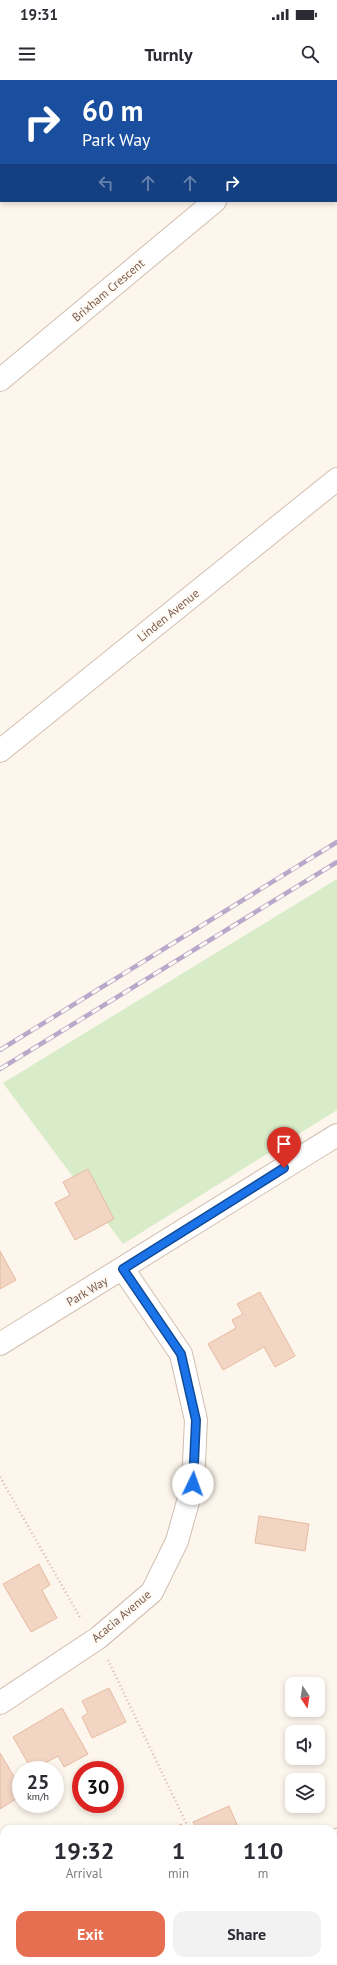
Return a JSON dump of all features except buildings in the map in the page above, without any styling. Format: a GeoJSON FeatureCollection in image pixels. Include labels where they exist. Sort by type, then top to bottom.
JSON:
{"type":"FeatureCollection","features":[{"type":"Feature","properties":{"kind":"street","name":"Brixham Crescent"},"geometry":{"type":"LineString","coordinates":[[0,380],[214,202]]}},
{"type":"Feature","properties":{"kind":"street","name":"Linden Avenue"},"geometry":{"type":"LineString","coordinates":[[0,751],[337,479]]}},
{"type":"Feature","properties":{"kind":"street","name":"Park Way"},"geometry":{"type":"LineString","coordinates":[[0,1344],[337,1135]]}},
{"type":"Feature","properties":{"kind":"street","name":"Acacia Avenue"},"geometry":{"type":"LineString","coordinates":[[0,1703],[96,1639],[152,1592],[177,1541],[193,1484],[196,1420],[181,1354],[123,1269]]}},
{"type":"Feature","properties":{"kind":"path"},"geometry":{"type":"LineString","coordinates":[[0,1477],[96,1639],[187,1825]]}},
{"type":"Feature","properties":{"kind":"green space"},"geometry":{"type":"Polygon","coordinates":[[[337,879],[337,1110],[123,1244],[3,1083],[337,879]]]}},
{"type":"Feature","properties":{"kind":"railway"},"geometry":{"type":"LineString","coordinates":[[0,1050],[337,842]]}},
{"type":"Feature","properties":{"kind":"railway"},"geometry":{"type":"LineString","coordinates":[[0,1069],[337,862]]}},
{"type":"Feature","properties":{"kind":"route"},"geometry":{"type":"LineString","coordinates":[[193,1484],[196,1420],[181,1354],[123,1269],[284,1168]]}}]}
